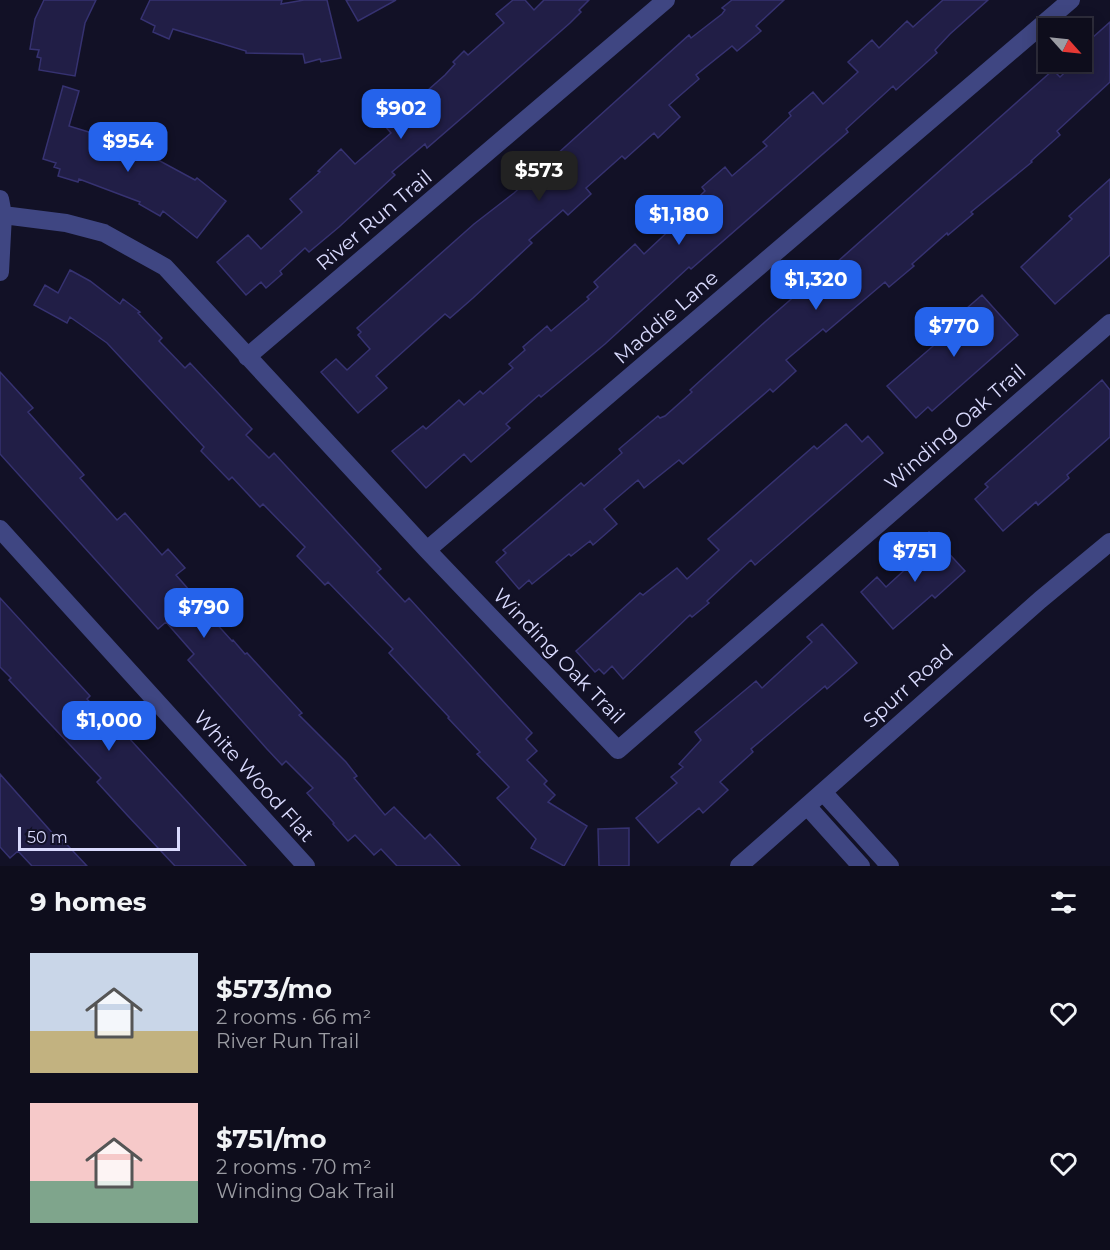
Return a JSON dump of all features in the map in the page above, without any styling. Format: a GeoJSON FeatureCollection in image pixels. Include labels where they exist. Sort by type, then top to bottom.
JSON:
{"type":"FeatureCollection","features":[{"type":"Feature","properties":{"kind":"street","name":"River Run Trail"},"geometry":{"type":"LineString","coordinates":[[248,357],[666,0]]}},
{"type":"Feature","properties":{"kind":"street","name":"Maddie Lane"},"geometry":{"type":"LineString","coordinates":[[427,550],[1071,0]]}},
{"type":"Feature","properties":{"kind":"street","name":"Winding Oak Trail"},"geometry":{"type":"LineString","coordinates":[[1,213],[66,223],[104,233],[165,267],[427,550],[618,750],[1110,323]]}},
{"type":"Feature","properties":{"kind":"street"},"geometry":{"type":"LineString","coordinates":[[0,272],[1,213]]}},
{"type":"Feature","properties":{"kind":"street","name":"White Wood Flat"},"geometry":{"type":"LineString","coordinates":[[0,529],[306,866]]}},
{"type":"Feature","properties":{"kind":"street","name":"Spurr Road"},"geometry":{"type":"LineString","coordinates":[[739,866],[1040,600],[1110,542]]}},
{"type":"Feature","properties":{"kind":"street"},"geometry":{"type":"LineString","coordinates":[[823,792],[890,866]]}},
{"type":"Feature","properties":{"kind":"street"},"geometry":{"type":"LineString","coordinates":[[807,806],[861,866]]}},
{"type":"Feature","properties":{"kind":"building"},"geometry":{"type":"Polygon","coordinates":[[[44,0],[96,0],[85,23],[75,76],[39,70],[41,58],[37,57],[39,50],[30,49],[35,19],[44,0]]]}},
{"type":"Feature","properties":{"kind":"building"},"geometry":{"type":"Polygon","coordinates":[[[150,0],[282,0],[281,4],[304,0],[327,0],[341,58],[321,62],[320,59],[305,63],[303,54],[246,53],[246,51],[173,29],[169,39],[153,32],[155,26],[141,19],[150,0]]]}},
{"type":"Feature","properties":{"kind":"building"},"geometry":{"type":"Polygon","coordinates":[[[346,0],[396,0],[358,21],[346,0]]]}},
{"type":"Feature","properties":{"kind":"building"},"geometry":{"type":"Polygon","coordinates":[[[513,0],[525,0],[534,10],[544,0],[589,0],[570,23],[471,110],[427,148],[425,144],[392,172],[395,175],[339,227],[309,252],[305,248],[280,271],[282,274],[266,288],[261,282],[246,295],[217,262],[248,235],[261,249],[302,212],[290,199],[320,172],[318,171],[341,149],[355,164],[391,133],[385,126],[396,116],[394,113],[406,102],[410,106],[445,75],[464,51],[468,55],[504,23],[496,14],[513,0]]]}},
{"type":"Feature","properties":{"kind":"building"},"geometry":{"type":"Polygon","coordinates":[[[732,0],[784,0],[756,26],[761,31],[737,51],[732,46],[696,75],[699,79],[669,105],[680,117],[658,138],[654,133],[625,159],[622,156],[586,188],[591,194],[568,215],[563,210],[529,240],[532,243],[473,298],[450,318],[445,314],[376,376],[387,388],[358,413],[321,372],[336,359],[347,370],[370,349],[358,335],[361,332],[357,328],[474,224],[514,193],[689,35],[691,38],[722,14],[725,10],[722,8],[732,0]]]}},
{"type":"Feature","properties":{"kind":"building"},"geometry":{"type":"Polygon","coordinates":[[[943,0],[988,0],[950,34],[935,50],[937,53],[896,90],[893,86],[846,129],[848,132],[691,269],[689,267],[605,344],[541,397],[539,395],[506,424],[510,428],[471,462],[464,454],[426,488],[392,451],[423,426],[426,429],[459,400],[464,405],[480,391],[483,394],[513,368],[509,364],[525,350],[523,347],[547,326],[551,331],[589,299],[587,297],[598,287],[594,282],[635,244],[644,254],[676,224],[673,221],[705,191],[702,187],[725,167],[732,176],[767,146],[763,142],[791,116],[789,113],[813,92],[823,104],[858,72],[848,62],[872,40],[879,48],[907,21],[913,27],[943,0]]]}},
{"type":"Feature","properties":{"kind":"building"},"geometry":{"type":"Polygon","coordinates":[[[1110,22],[1110,82],[1057,131],[1060,135],[1032,162],[971,212],[973,214],[948,235],[947,233],[889,287],[885,282],[826,332],[823,329],[786,360],[796,371],[773,392],[770,389],[683,464],[679,460],[644,488],[638,480],[604,509],[617,524],[593,545],[590,541],[571,556],[569,554],[532,584],[529,580],[519,589],[496,562],[506,553],[503,550],[581,483],[584,486],[622,453],[619,449],[658,416],[660,418],[665,416],[692,392],[690,390],[766,321],[835,261],[836,263],[1051,72],[1055,72],[1060,77],[1065,72],[1092,72],[1092,38],[1110,22]]]}},
{"type":"Feature","properties":{"kind":"building"},"geometry":{"type":"Polygon","coordinates":[[[63,86],[79,91],[69,126],[92,133],[90,138],[147,159],[149,155],[195,180],[197,178],[226,201],[197,238],[163,211],[160,216],[139,204],[140,202],[79,179],[78,182],[58,176],[60,169],[54,167],[56,163],[43,159],[63,86]]]}},
{"type":"Feature","properties":{"kind":"building"},"geometry":{"type":"Polygon","coordinates":[[[1110,179],[1110,255],[1055,304],[1021,267],[1072,219],[1069,216],[1110,179]]]}},
{"type":"Feature","properties":{"kind":"building"},"geometry":{"type":"Polygon","coordinates":[[[70,270],[90,281],[120,304],[123,299],[140,312],[138,313],[162,338],[159,341],[185,368],[190,363],[252,429],[246,435],[269,458],[274,453],[381,569],[377,572],[405,602],[409,598],[532,733],[526,739],[537,751],[527,760],[547,781],[544,784],[555,795],[548,802],[587,826],[564,866],[531,848],[536,839],[497,798],[509,787],[477,754],[480,752],[449,717],[389,653],[393,649],[328,582],[325,585],[297,556],[305,547],[263,504],[260,507],[232,477],[229,480],[201,451],[204,447],[107,343],[70,317],[67,323],[34,305],[45,285],[58,293],[70,270]]]}},
{"type":"Feature","properties":{"kind":"building"},"geometry":{"type":"Polygon","coordinates":[[[982,295],[1018,335],[932,411],[928,407],[916,418],[887,386],[955,327],[951,322],[982,295]]]}},
{"type":"Feature","properties":{"kind":"building"},"geometry":{"type":"Polygon","coordinates":[[[0,372],[33,408],[28,412],[84,475],[80,478],[117,520],[125,513],[162,555],[168,549],[185,568],[176,575],[197,599],[195,600],[302,713],[299,715],[346,762],[357,776],[354,778],[385,815],[394,807],[425,839],[430,834],[460,866],[397,866],[381,849],[374,855],[355,835],[348,841],[307,793],[313,788],[286,761],[282,765],[188,660],[194,654],[166,622],[158,629],[0,454],[0,372]]]}},
{"type":"Feature","properties":{"kind":"building"},"geometry":{"type":"Polygon","coordinates":[[[1102,380],[1110,390],[1110,437],[1067,475],[1069,478],[1038,505],[1036,502],[1003,531],[975,499],[988,487],[985,484],[1102,380]]]}},
{"type":"Feature","properties":{"kind":"building"},"geometry":{"type":"Polygon","coordinates":[[[846,424],[862,442],[868,436],[883,453],[755,565],[751,560],[707,601],[709,603],[692,617],[690,615],[623,679],[612,666],[604,674],[599,669],[595,672],[576,651],[640,593],[643,595],[677,568],[687,579],[719,550],[708,539],[814,446],[817,449],[846,424]]]}},
{"type":"Feature","properties":{"kind":"building"},"geometry":{"type":"Polygon","coordinates":[[[929,532],[965,571],[935,598],[932,595],[893,629],[861,592],[877,577],[886,587],[922,554],[914,545],[929,532]]]}},
{"type":"Feature","properties":{"kind":"building"},"geometry":{"type":"Polygon","coordinates":[[[0,598],[90,696],[87,699],[114,728],[117,725],[246,866],[175,866],[128,816],[97,782],[101,778],[9,680],[11,678],[0,667],[0,598]]]}},
{"type":"Feature","properties":{"kind":"building"},"geometry":{"type":"Polygon","coordinates":[[[822,624],[857,663],[827,689],[825,686],[751,749],[753,752],[720,782],[728,790],[703,813],[699,808],[658,843],[636,818],[677,783],[671,777],[683,767],[679,764],[701,740],[695,732],[756,681],[762,688],[812,642],[807,637],[822,624]]]}},
{"type":"Feature","properties":{"kind":"building"},"geometry":{"type":"Polygon","coordinates":[[[0,774],[55,836],[57,834],[87,866],[32,866],[18,851],[10,858],[0,847],[0,774]]]}},
{"type":"Feature","properties":{"kind":"building"},"geometry":{"type":"Polygon","coordinates":[[[629,828],[629,866],[599,866],[598,829],[629,828]]]}}]}
